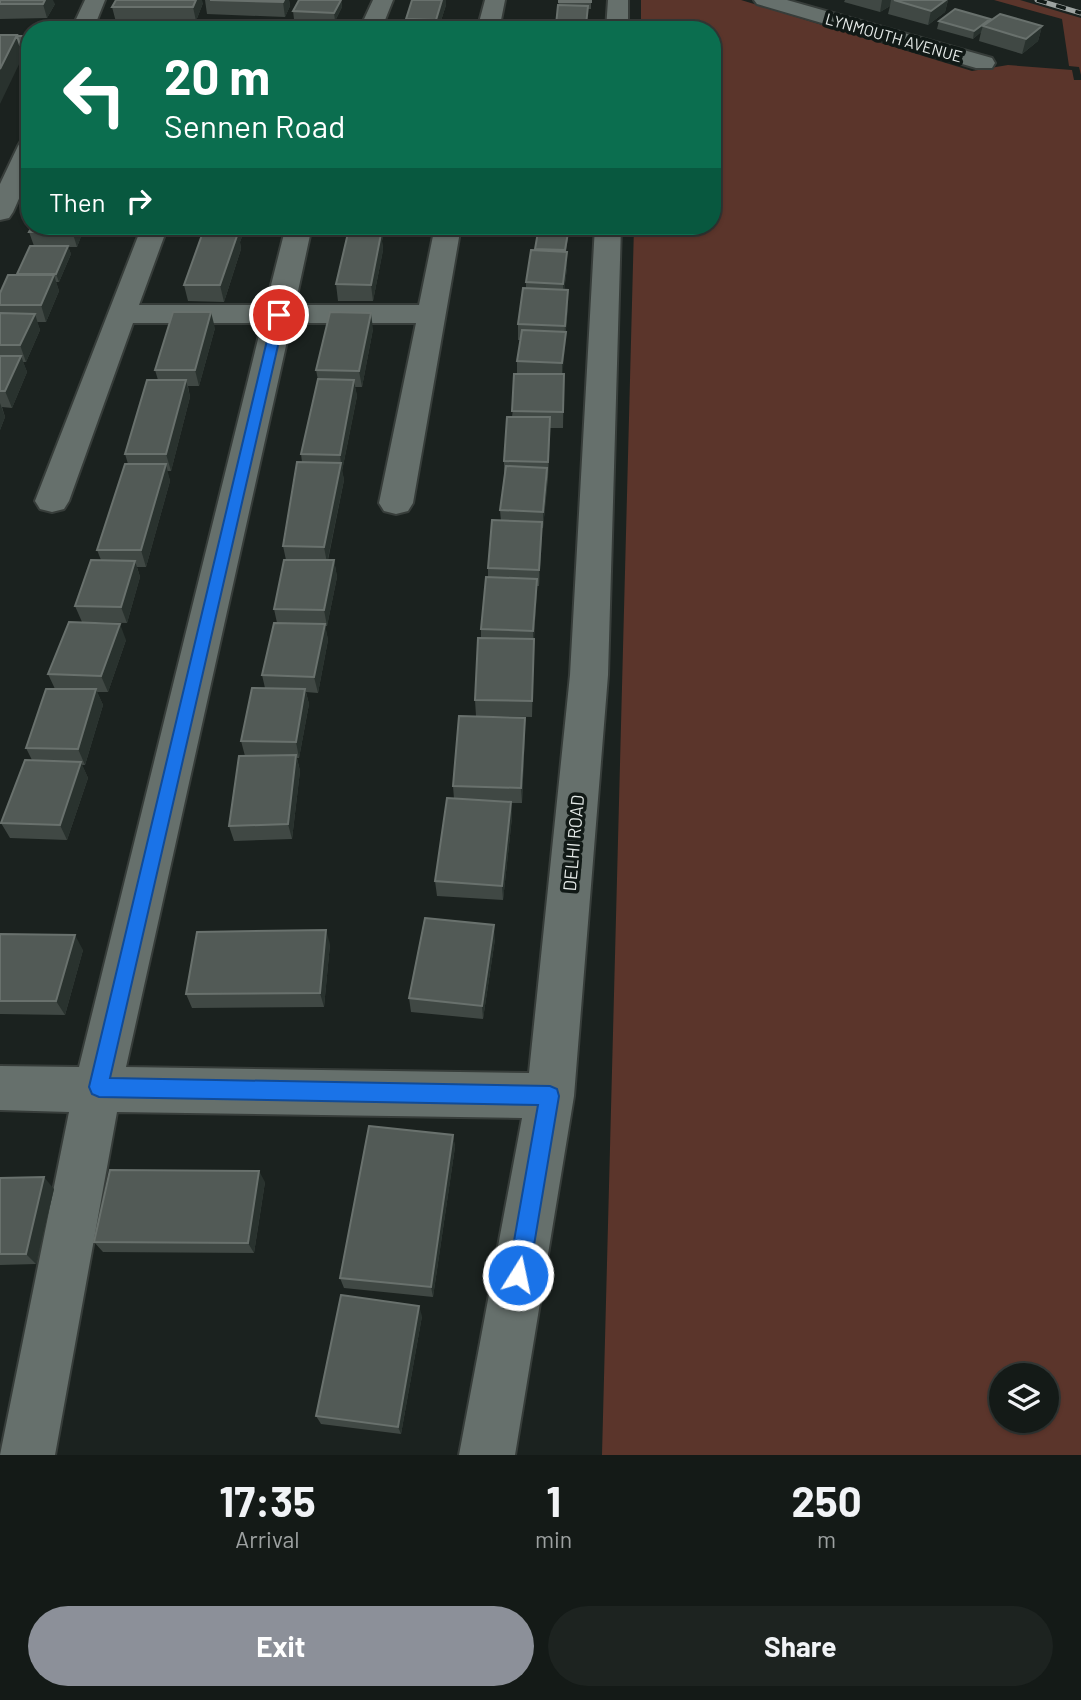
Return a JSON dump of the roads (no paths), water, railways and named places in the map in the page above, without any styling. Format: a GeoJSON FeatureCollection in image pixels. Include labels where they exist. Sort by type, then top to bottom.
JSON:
{"type":"FeatureCollection","features":[{"type":"Feature","properties":{"kind":"street"},"geometry":{"type":"LineString","coordinates":[[86,21],[95,0]]}},
{"type":"Feature","properties":{"kind":"street"},"geometry":{"type":"LineString","coordinates":[[374,21],[383,0]]}},
{"type":"Feature","properties":{"kind":"street"},"geometry":{"type":"LineString","coordinates":[[490,21],[495,0]]}},
{"type":"Feature","properties":{"kind":"street"},"geometry":{"type":"LineString","coordinates":[[617,21],[618,0]]}},
{"type":"Feature","properties":{"kind":"street","name":"LYNMOUTH AVENUE"},"geometry":{"type":"LineString","coordinates":[[764,0],[984,63]]}},
{"type":"Feature","properties":{"kind":"street"},"geometry":{"type":"LineString","coordinates":[[0,212],[21,166]]}},
{"type":"Feature","properties":{"kind":"street"},"geometry":{"type":"LineString","coordinates":[[52,501],[152,235]]}},
{"type":"Feature","properties":{"kind":"street"},"geometry":{"type":"LineString","coordinates":[[27,1455],[99,1087],[297,235]]}},
{"type":"Feature","properties":{"kind":"street"},"geometry":{"type":"LineString","coordinates":[[396,503],[446,235]]}},
{"type":"Feature","properties":{"kind":"street","name":"DELHI ROAD"},"geometry":{"type":"LineString","coordinates":[[487,1455],[550,1096],[589,676],[608,235]]}},
{"type":"Feature","properties":{"kind":"street"},"geometry":{"type":"LineString","coordinates":[[121,314],[431,314]]}},
{"type":"Feature","properties":{"kind":"street"},"geometry":{"type":"LineString","coordinates":[[0,1088],[99,1087],[550,1096]]}},
{"type":"Feature","properties":{"kind":"railway"},"geometry":{"type":"LineString","coordinates":[[1037,0],[1081,13]]}}]}
